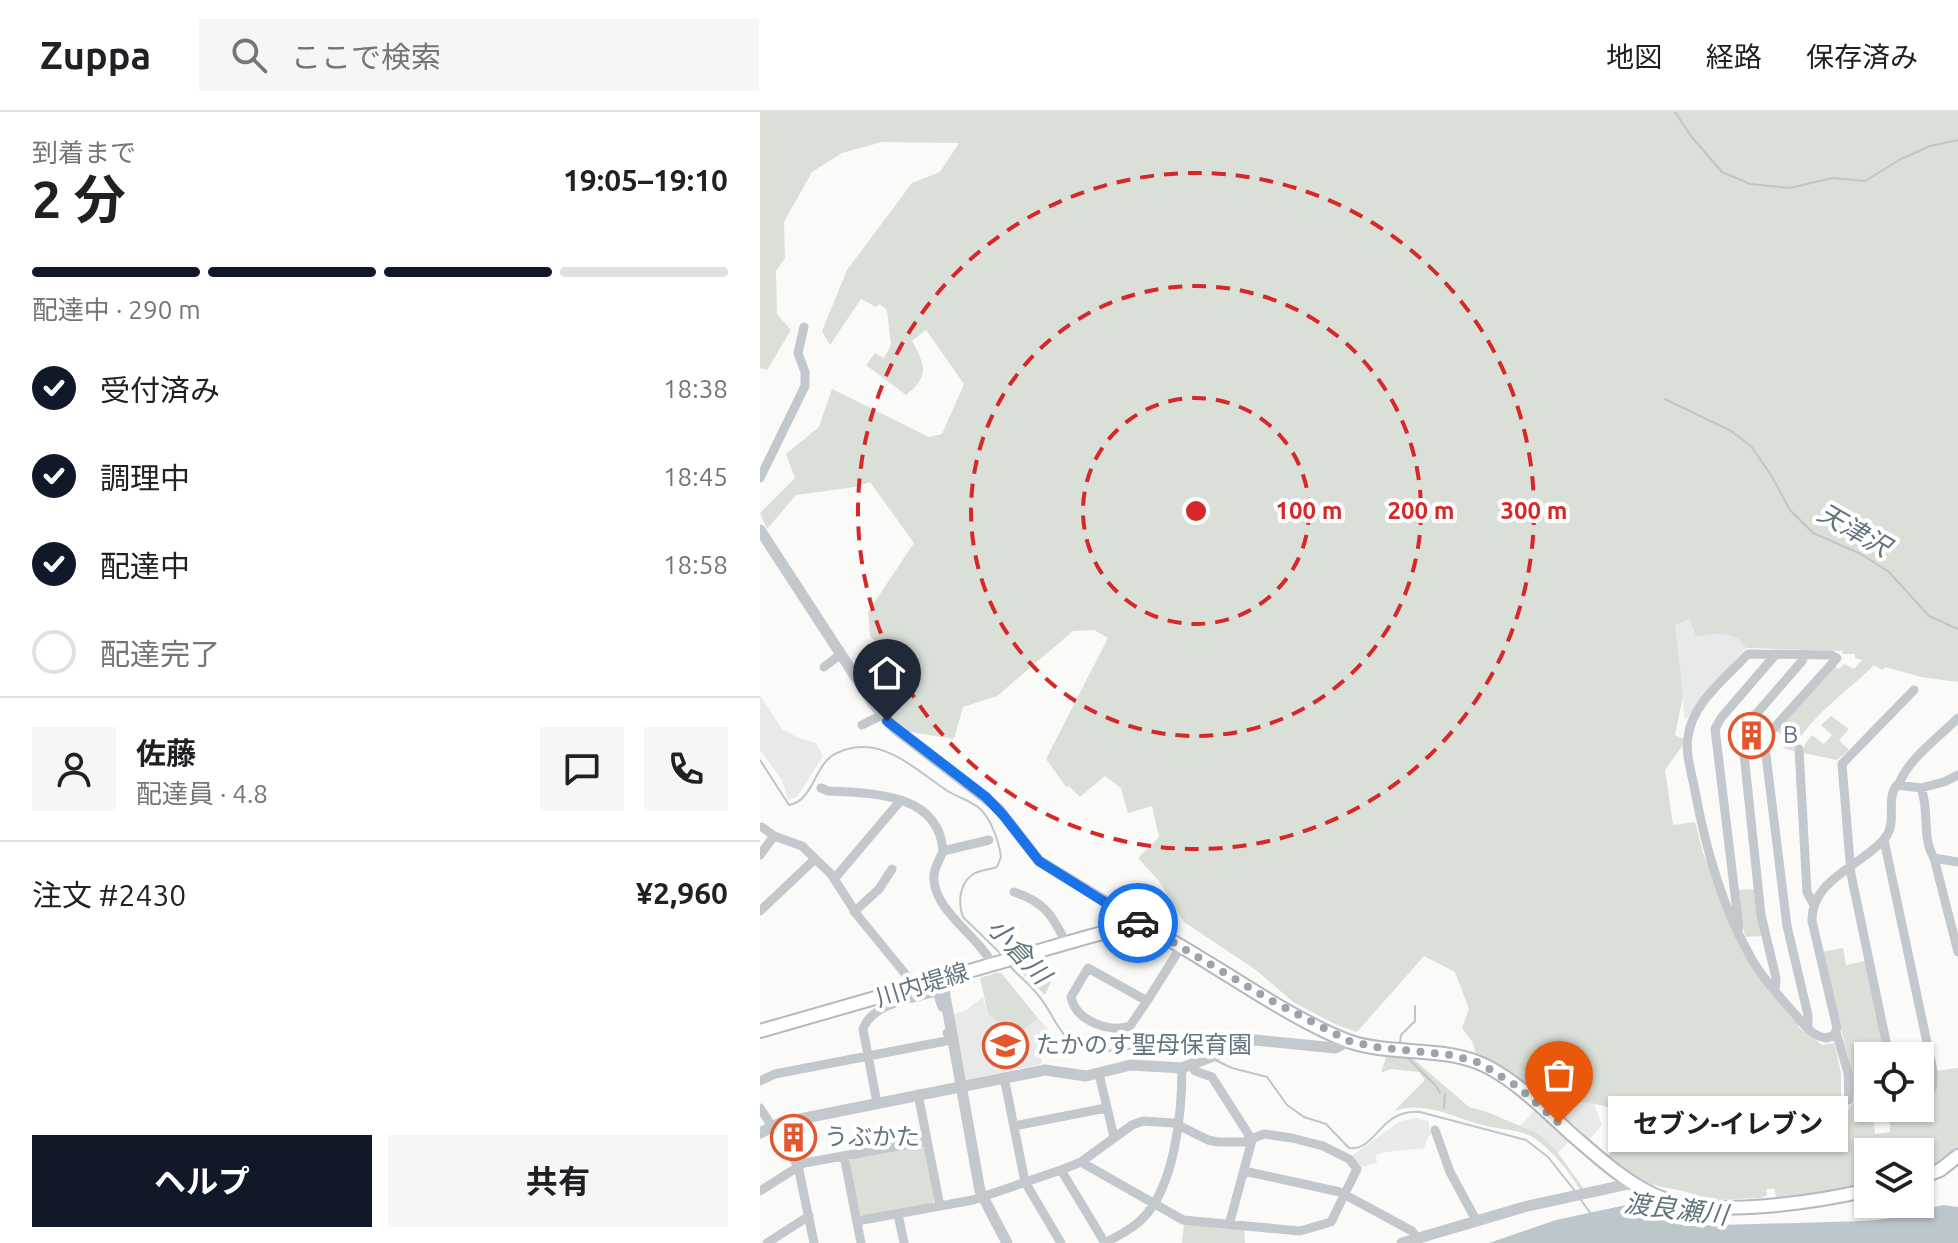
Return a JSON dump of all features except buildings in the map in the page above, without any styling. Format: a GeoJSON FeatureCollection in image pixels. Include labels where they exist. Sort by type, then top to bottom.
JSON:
{"type":"FeatureCollection","features":[{"type":"Feature","properties":{"kind":"main road","name":"川内堤線"},"geometry":{"type":"LineString","coordinates":[[760,1031],[1066,943],[1116,930],[1140,930],[1181,947],[1272,1001],[1349,1041],[1375,1047],[1452,1055],[1480,1063],[1532,1098],[1633,1183],[1673,1202],[1709,1206],[1808,1203],[1854,1193]]}},
{"type":"Feature","properties":{"kind":"main road"},"geometry":{"type":"LineString","coordinates":[[1934,1172],[1958,1156]]}},
{"type":"Feature","properties":{"kind":"street"},"geometry":{"type":"LineString","coordinates":[[760,478],[805,386],[805,372],[798,353],[804,327]]}},
{"type":"Feature","properties":{"kind":"street"},"geometry":{"type":"LineString","coordinates":[[760,530],[882,715],[901,734],[986,797],[1039,861],[1137,920],[1140,930]]}},
{"type":"Feature","properties":{"kind":"street"},"geometry":{"type":"LineString","coordinates":[[824,667],[841,654]]}},
{"type":"Feature","properties":{"kind":"street"},"geometry":{"type":"LineString","coordinates":[[1808,1029],[1808,1015],[1787,926],[1765,747],[1766,738],[1773,729],[1838,659],[1831,655],[1748,654],[1694,713],[1688,737],[1705,844],[1750,956],[1808,1029],[1822,1038],[1836,1032]]}},
{"type":"Feature","properties":{"kind":"street"},"geometry":{"type":"LineString","coordinates":[[1738,931],[1739,917],[1715,729],[1776,654]]}},
{"type":"Feature","properties":{"kind":"street"},"geometry":{"type":"LineString","coordinates":[[1775,991],[1776,978],[1761,915],[1742,735],[1745,727],[1805,654]]}},
{"type":"Feature","properties":{"kind":"street"},"geometry":{"type":"LineString","coordinates":[[1886,1042],[1850,866],[1842,764],[1914,690]]}},
{"type":"Feature","properties":{"kind":"street"},"geometry":{"type":"LineString","coordinates":[[862,725],[882,715]]}},
{"type":"Feature","properties":{"kind":"street"},"geometry":{"type":"LineString","coordinates":[[1849,1100],[1848,1073],[1812,921],[1814,905],[1823,890],[1884,840],[1892,822],[1891,794],[1894,787],[1958,718]]}},
{"type":"Feature","properties":{"kind":"street"},"geometry":{"type":"LineString","coordinates":[[1799,749],[1806,880],[1808,897],[1814,905]]}},
{"type":"Feature","properties":{"kind":"street"},"geometry":{"type":"LineString","coordinates":[[1899,784],[1921,788],[1958,775]]}},
{"type":"Feature","properties":{"kind":"street"},"geometry":{"type":"LineString","coordinates":[[821,788],[881,794],[901,800],[934,820],[943,851],[934,872],[936,890],[960,927],[985,953],[1001,961]]}},
{"type":"Feature","properties":{"kind":"street"},"geometry":{"type":"LineString","coordinates":[[1921,788],[1925,832],[1958,952]]}},
{"type":"Feature","properties":{"kind":"street"},"geometry":{"type":"LineString","coordinates":[[835,878],[901,800]]}},
{"type":"Feature","properties":{"kind":"street"},"geometry":{"type":"LineString","coordinates":[[762,827],[774,836],[802,846],[835,878],[854,912],[916,987]]}},
{"type":"Feature","properties":{"kind":"street"},"geometry":{"type":"LineString","coordinates":[[760,855],[774,836]]}},
{"type":"Feature","properties":{"kind":"street"},"geometry":{"type":"LineString","coordinates":[[943,851],[989,840]]}},
{"type":"Feature","properties":{"kind":"street"},"geometry":{"type":"LineString","coordinates":[[1884,840],[1927,1042]]}},
{"type":"Feature","properties":{"kind":"street"},"geometry":{"type":"LineString","coordinates":[[1934,858],[1958,862]]}},
{"type":"Feature","properties":{"kind":"street"},"geometry":{"type":"LineString","coordinates":[[760,911],[815,859]]}},
{"type":"Feature","properties":{"kind":"street"},"geometry":{"type":"LineString","coordinates":[[854,912],[879,889],[892,869]]}},
{"type":"Feature","properties":{"kind":"street"},"geometry":{"type":"LineString","coordinates":[[1014,892],[1036,900],[1056,922],[1066,943]]}},
{"type":"Feature","properties":{"kind":"street"},"geometry":{"type":"LineString","coordinates":[[1147,1001],[1088,968],[1071,997],[1079,1013],[1107,1029],[1130,1026],[1147,1001],[1181,947]]}},
{"type":"Feature","properties":{"kind":"street"},"geometry":{"type":"LineString","coordinates":[[942,979],[959,1086],[982,1197],[1005,1242]]}},
{"type":"Feature","properties":{"kind":"street"},"geometry":{"type":"LineString","coordinates":[[877,1103],[863,1029],[866,1022],[888,1006],[937,992],[951,1040]]}},
{"type":"Feature","properties":{"kind":"street"},"geometry":{"type":"LineString","coordinates":[[760,1081],[775,1074],[951,1040]]}},
{"type":"Feature","properties":{"kind":"street"},"geometry":{"type":"LineString","coordinates":[[1186,1067],[1255,1040],[1335,1048],[1349,1041]]}},
{"type":"Feature","properties":{"kind":"street"},"geometry":{"type":"LineString","coordinates":[[760,1133],[772,1125],[1048,1069],[1080,1076],[1131,1065],[1186,1067],[1212,1077],[1252,1140],[1229,1225]]}},
{"type":"Feature","properties":{"kind":"street"},"geometry":{"type":"LineString","coordinates":[[1061,1170],[1105,1243],[1141,1221],[1154,1204],[1175,1153],[1186,1067]]}},
{"type":"Feature","properties":{"kind":"street"},"geometry":{"type":"LineString","coordinates":[[1099,1074],[1114,1137]]}},
{"type":"Feature","properties":{"kind":"street"},"geometry":{"type":"LineString","coordinates":[[1004,1077],[1025,1182],[1061,1243]]}},
{"type":"Feature","properties":{"kind":"street"},"geometry":{"type":"LineString","coordinates":[[918,1094],[940,1206]]}},
{"type":"Feature","properties":{"kind":"street"},"geometry":{"type":"LineString","coordinates":[[760,1108],[798,1166],[814,1243]]}},
{"type":"Feature","properties":{"kind":"street"},"geometry":{"type":"LineString","coordinates":[[1014,1126],[1106,1108]]}},
{"type":"Feature","properties":{"kind":"street"},"geometry":{"type":"LineString","coordinates":[[857,1221],[982,1197],[1061,1170],[1081,1162],[1132,1125],[1143,1121],[1178,1125],[1212,1141],[1244,1142],[1264,1134],[1292,1138],[1323,1146],[1349,1159],[1357,1169],[1331,1222],[1306,1230],[1183,1220],[1081,1162]]}},
{"type":"Feature","properties":{"kind":"street"},"geometry":{"type":"LineString","coordinates":[[1435,1130],[1450,1172],[1476,1220]]}},
{"type":"Feature","properties":{"kind":"street"},"geometry":{"type":"LineString","coordinates":[[760,1191],[798,1166],[927,1141]]}},
{"type":"Feature","properties":{"kind":"street"},"geometry":{"type":"LineString","coordinates":[[844,1156],[861,1243]]}},
{"type":"Feature","properties":{"kind":"street"},"geometry":{"type":"LineString","coordinates":[[1244,1171],[1346,1195],[1412,1231],[1416,1237]]}},
{"type":"Feature","properties":{"kind":"street"},"geometry":{"type":"LineString","coordinates":[[1402,1243],[1476,1220],[1633,1183]]}},
{"type":"Feature","properties":{"kind":"street"},"geometry":{"type":"LineString","coordinates":[[898,1214],[904,1243]]}},
{"type":"Feature","properties":{"kind":"street"},"geometry":{"type":"LineString","coordinates":[[767,1243],[809,1216]]}},
{"type":"Feature","properties":{"kind":"shaded area"},"geometry":{"type":"Polygon","coordinates":[[[760,112],[1958,112],[1958,682],[1921,677],[1886,667],[1882,670],[1874,665],[1817,717],[1794,751],[1783,748],[1789,739],[1776,731],[1835,666],[1839,669],[1844,664],[1854,669],[1862,660],[1855,658],[1855,654],[1843,654],[1842,651],[1746,648],[1730,635],[1696,636],[1690,619],[1675,625],[1683,696],[1675,735],[1684,739],[1665,770],[1673,825],[1695,822],[1703,853],[1746,957],[1799,1023],[1798,1027],[1822,1045],[1834,1043],[1841,1072],[1841,1110],[1848,1112],[1854,1103],[1854,1122],[1874,1122],[1875,1134],[1890,1132],[1890,1122],[1934,1122],[1935,1071],[1958,1068],[1958,1150],[1946,1160],[1934,1164],[1934,1138],[1854,1138],[1854,1187],[1837,1193],[1777,1199],[1774,1189],[1766,1189],[1767,1195],[1761,1198],[1703,1200],[1690,1193],[1646,1182],[1607,1157],[1628,1131],[1624,1112],[1587,1103],[1565,1104],[1554,1097],[1544,1102],[1476,1055],[1473,1043],[1462,1028],[1469,1009],[1455,972],[1424,956],[1357,1032],[1293,1002],[1256,970],[1184,922],[1159,881],[1138,858],[1159,837],[1152,806],[1128,813],[1121,788],[1105,776],[1080,797],[1069,786],[1066,787],[1046,759],[1108,638],[1094,630],[1073,631],[997,696],[963,707],[954,739],[904,731],[888,716],[891,714],[886,708],[882,709],[876,700],[891,654],[870,636],[868,612],[914,543],[870,482],[796,495],[767,529],[760,513],[795,478],[786,454],[819,427],[832,389],[929,437],[942,434],[964,384],[926,330],[912,341],[923,371],[919,382],[906,395],[866,365],[875,353],[884,358],[891,345],[887,310],[880,304],[876,307],[861,299],[830,345],[822,331],[847,270],[912,183],[940,172],[959,143],[882,142],[842,153],[812,172],[784,222],[785,258],[776,271],[777,314],[791,330],[767,370],[760,368],[760,112]]]}},
{"type":"Feature","properties":{"kind":"shaded area"},"geometry":{"type":"Polygon","coordinates":[[[1691,619],[1712,635],[1723,632],[1733,635],[1746,648],[1685,720],[1675,625],[1691,619]]]}},
{"type":"Feature","properties":{"kind":"shaded area"},"geometry":{"type":"Polygon","coordinates":[[[760,695],[782,729],[816,743],[823,756],[797,797],[788,800],[782,780],[760,750],[760,695]]]}},
{"type":"Feature","properties":{"kind":"shaded area"},"geometry":{"type":"Polygon","coordinates":[[[1831,716],[1849,729],[1839,740],[1849,750],[1837,760],[1803,753],[1812,735],[1824,744],[1832,735],[1821,725],[1831,716]]]}},
{"type":"Feature","properties":{"kind":"shaded area"},"geometry":{"type":"Polygon","coordinates":[[[1755,889],[1762,936],[1745,937],[1738,890],[1755,889]]]}},
{"type":"Feature","properties":{"kind":"shaded area"},"geometry":{"type":"Polygon","coordinates":[[[1843,948],[1846,965],[1866,961],[1883,1042],[1854,1042],[1854,1095],[1851,1069],[1822,952],[1843,948]]]}},
{"type":"Feature","properties":{"kind":"shaded area"},"geometry":{"type":"Polygon","coordinates":[[[1035,957],[1056,971],[1045,995],[1014,966],[1035,957]]]}},
{"type":"Feature","properties":{"kind":"shaded area"},"geometry":{"type":"Polygon","coordinates":[[[1001,973],[1038,1018],[1015,1037],[988,1014],[980,978],[1001,973]]]}},
{"type":"Feature","properties":{"kind":"shaded area"},"geometry":{"type":"Polygon","coordinates":[[[983,997],[988,1014],[1015,1037],[1038,1018],[1049,1030],[1041,1064],[968,1080],[964,1078],[952,1014],[965,1011],[983,997]]]}},
{"type":"Feature","properties":{"kind":"shaded area"},"geometry":{"type":"Polygon","coordinates":[[[1387,1054],[1411,1057],[1469,1107],[1537,1133],[1555,1149],[1584,1189],[1580,1190],[1554,1155],[1529,1135],[1431,1109],[1394,1111],[1425,1080],[1419,1072],[1391,1069],[1381,1073],[1387,1054]]]}},
{"type":"Feature","properties":{"kind":"shaded area"},"geometry":{"type":"Polygon","coordinates":[[[1554,1096],[1594,1104],[1602,1125],[1587,1142],[1545,1102],[1554,1096]]]}},
{"type":"Feature","properties":{"kind":"shaded area"},"geometry":{"type":"Polygon","coordinates":[[[1536,1109],[1570,1140],[1558,1153],[1551,1145],[1519,1127],[1536,1109]]]}},
{"type":"Feature","properties":{"kind":"shaded area"},"geometry":{"type":"Polygon","coordinates":[[[1415,1118],[1428,1121],[1431,1135],[1424,1148],[1376,1155],[1377,1162],[1363,1167],[1350,1157],[1399,1122],[1415,1118]]]}},
{"type":"Feature","properties":{"kind":"shaded area"},"geometry":{"type":"Polygon","coordinates":[[[920,1145],[925,1149],[935,1200],[932,1204],[863,1216],[858,1214],[849,1162],[852,1157],[920,1145]]]}},
{"type":"Feature","properties":{"kind":"shaded area"},"geometry":{"type":"Polygon","coordinates":[[[1626,1205],[1686,1226],[1864,1221],[1934,1218],[1934,1207],[1943,1205],[1958,1207],[1958,1243],[1489,1243],[1556,1220],[1626,1205]]]}},
{"type":"Feature","properties":{"kind":"shaded area"},"geometry":{"type":"Polygon","coordinates":[[[1184,1223],[1244,1229],[1245,1243],[1182,1243],[1184,1223]]]}},
{"type":"Feature","properties":{"kind":"waterway"},"geometry":{"type":"LineString","coordinates":[[1675,112],[1722,172],[1750,184],[1790,188],[1832,178],[1865,181],[1930,146],[1958,140]]}},
{"type":"Feature","properties":{"kind":"waterway","name":"天津沢"},"geometry":{"type":"LineString","coordinates":[[1665,399],[1731,431],[1751,446],[1790,510],[1813,533],[1861,554],[1889,572],[1929,616],[1958,629]]}},
{"type":"Feature","properties":{"kind":"waterway","name":"小倉川"},"geometry":{"type":"LineString","coordinates":[[760,760],[789,805],[804,796],[829,758],[853,748],[868,747],[882,750],[908,763],[979,808],[994,831],[1001,857],[997,867],[977,872],[968,879],[962,889],[960,906],[963,917],[1002,955]]}},
{"type":"Feature","properties":{"kind":"waterway","name":"小倉川"},"geometry":{"type":"LineString","coordinates":[[1008,964],[1038,995],[1066,1037],[1080,1047],[1109,1051],[1180,1044],[1195,1046],[1207,1053]]}},
{"type":"Feature","properties":{"kind":"waterway"},"geometry":{"type":"LineString","coordinates":[[1400,1043],[1401,1035],[1415,1021],[1415,1006]]}},
{"type":"Feature","properties":{"kind":"waterway"},"geometry":{"type":"LineString","coordinates":[[1408,1058],[1440,1093]]}},
{"type":"Feature","properties":{"kind":"waterway","name":"小倉川"},"geometry":{"type":"LineString","coordinates":[[1215,1060],[1267,1077],[1287,1105],[1304,1117],[1326,1124],[1349,1148],[1366,1143],[1396,1117],[1420,1112],[1526,1140],[1548,1157],[1575,1191]]}},
{"type":"Feature","properties":{"kind":"waterway"},"geometry":{"type":"LineString","coordinates":[[1444,1108],[1445,1094]]}},
{"type":"Feature","properties":{"kind":"waterway","name":"小倉川"},"geometry":{"type":"LineString","coordinates":[[1581,1200],[1591,1214]]}},
{"type":"Feature","properties":{"kind":"way so far"},"geometry":{"type":"LineString","coordinates":[[1138,923],[1140,930],[1171,941],[1339,1037],[1375,1047],[1452,1055],[1480,1063],[1518,1087],[1559,1123]]}},
{"type":"Feature","properties":{"kind":"place","name":"B"},"geometry":{"type":"Point","coordinates":[1752,735]}},
{"type":"Feature","properties":{"kind":"place","name":"たかのす聖母保育園"},"geometry":{"type":"Point","coordinates":[1005,1045]}},
{"type":"Feature","properties":{"kind":"place","name":"セブン-イレブン"},"geometry":{"type":"Point","coordinates":[1559,1123]}},
{"type":"Feature","properties":{"kind":"place","name":"うぶかた"},"geometry":{"type":"Point","coordinates":[793,1137]}},
{"type":"Feature","properties":{"kind":"route"},"geometry":{"type":"LineString","coordinates":[[887,721],[998,808],[1039,861],[1138,923]]}},
{"type":"Feature","properties":{"kind":"water label","name":"渡良瀬川"},"geometry":{"type":"Point","coordinates":[1676,1209]}}]}
